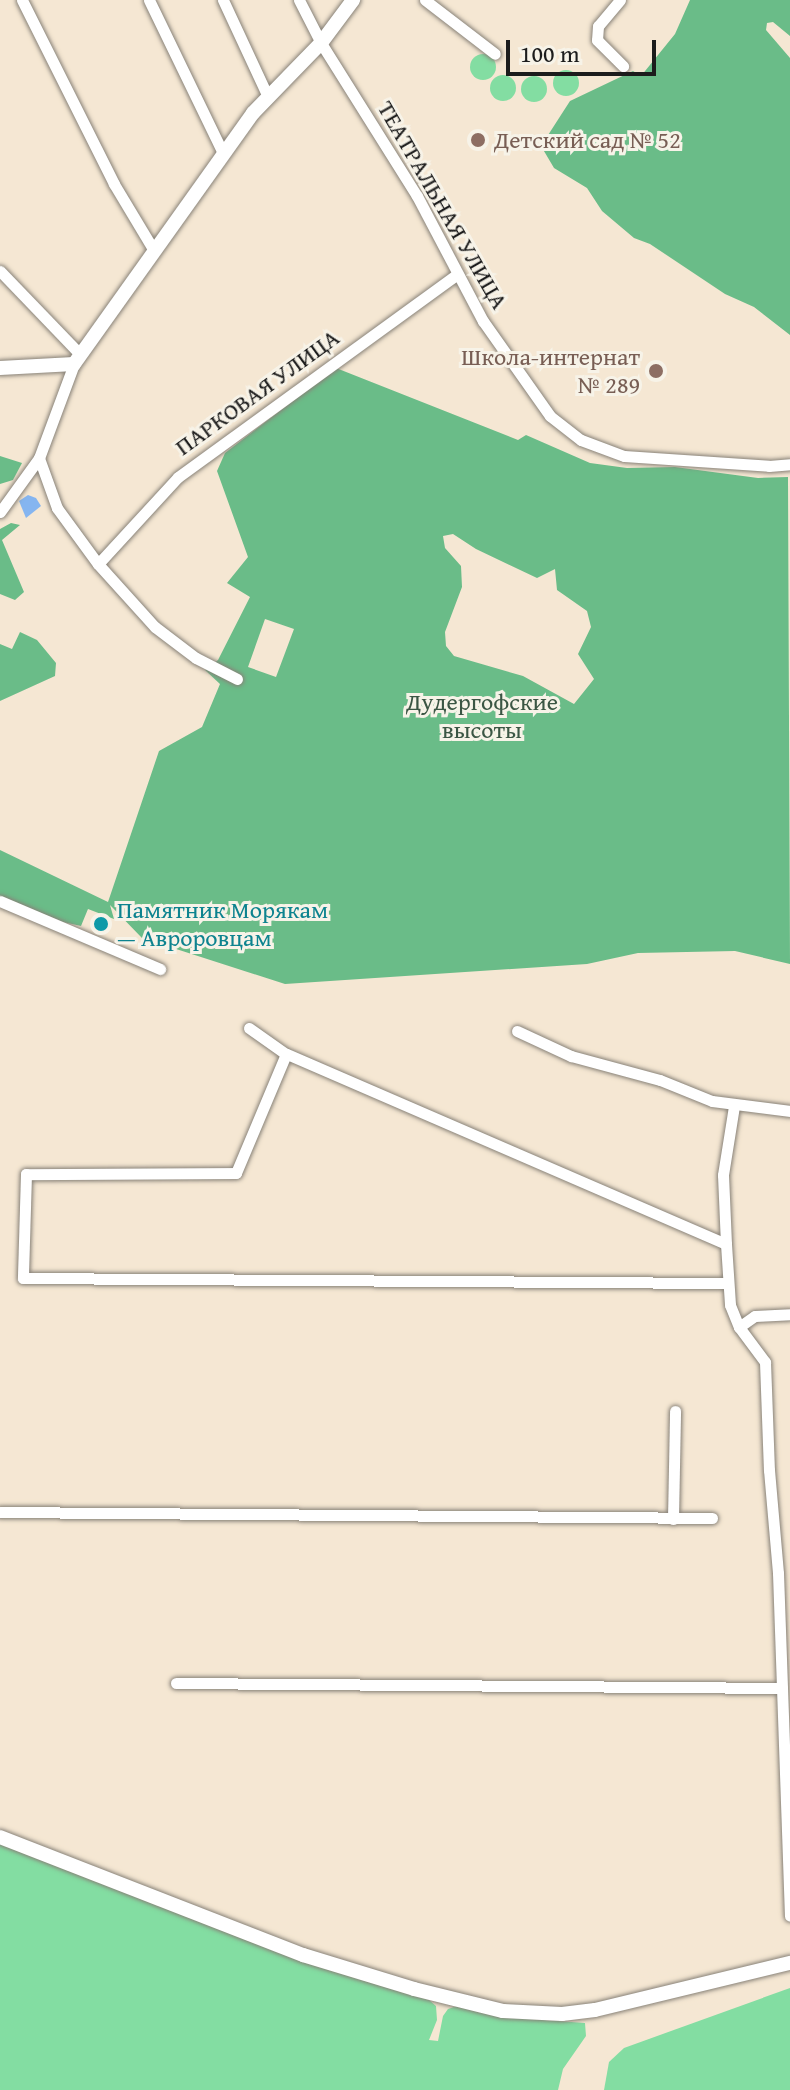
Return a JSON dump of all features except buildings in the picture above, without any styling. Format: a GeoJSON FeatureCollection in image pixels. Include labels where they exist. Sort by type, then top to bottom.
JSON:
{"type":"FeatureCollection","features":[{"type":"Feature","properties":{"kind":"street"},"geometry":{"type":"LineString","coordinates":[[22,0],[114,184],[153,249]]}},
{"type":"Feature","properties":{"kind":"street"},"geometry":{"type":"LineString","coordinates":[[149,0],[223,153]]}},
{"type":"Feature","properties":{"kind":"street"},"geometry":{"type":"LineString","coordinates":[[223,0],[268,97]]}},
{"type":"Feature","properties":{"kind":"street","name":"ТЕАТРАЛЬНАЯ УЛИЦА"},"geometry":{"type":"LineString","coordinates":[[299,0],[321,43],[417,196],[457,274],[516,373],[550,416],[581,440],[624,456],[769,466],[790,464]]}},
{"type":"Feature","properties":{"kind":"street"},"geometry":{"type":"LineString","coordinates":[[0,512],[39,458],[77,359],[223,153],[268,97],[321,43],[353,0]]}},
{"type":"Feature","properties":{"kind":"street"},"geometry":{"type":"LineString","coordinates":[[425,0],[495,54]]}},
{"type":"Feature","properties":{"kind":"street"},"geometry":{"type":"LineString","coordinates":[[620,0],[598,26],[597,40],[623,66]]}},
{"type":"Feature","properties":{"kind":"street"},"geometry":{"type":"LineString","coordinates":[[0,271],[77,359]]}},
{"type":"Feature","properties":{"kind":"street","name":"ПАРКОВАЯ УЛИЦА"},"geometry":{"type":"LineString","coordinates":[[98,564],[178,477],[457,274]]}},
{"type":"Feature","properties":{"kind":"street"},"geometry":{"type":"LineString","coordinates":[[0,368],[77,359]]}},
{"type":"Feature","properties":{"kind":"street"},"geometry":{"type":"LineString","coordinates":[[39,458],[57,508],[98,564],[155,627],[196,658],[237,679]]}},
{"type":"Feature","properties":{"kind":"street"},"geometry":{"type":"LineString","coordinates":[[0,901],[55,927],[160,969]]}},
{"type":"Feature","properties":{"kind":"street"},"geometry":{"type":"LineString","coordinates":[[249,1028],[286,1054],[726,1244]]}},
{"type":"Feature","properties":{"kind":"street"},"geometry":{"type":"LineString","coordinates":[[517,1031],[571,1056],[660,1080],[734,1106],[790,1111]]}},
{"type":"Feature","properties":{"kind":"street"},"geometry":{"type":"LineString","coordinates":[[286,1054],[236,1173],[26,1174],[23,1278],[728,1283]]}},
{"type":"Feature","properties":{"kind":"street"},"geometry":{"type":"LineString","coordinates":[[734,1106],[723,1175],[728,1283],[730,1305],[739,1327],[765,1362],[790,1916]]}},
{"type":"Feature","properties":{"kind":"street"},"geometry":{"type":"LineString","coordinates":[[739,1327],[755,1316],[790,1314]]}},
{"type":"Feature","properties":{"kind":"street"},"geometry":{"type":"LineString","coordinates":[[673,1519],[675,1411]]}},
{"type":"Feature","properties":{"kind":"street"},"geometry":{"type":"LineString","coordinates":[[0,1512],[712,1518]]}},
{"type":"Feature","properties":{"kind":"street"},"geometry":{"type":"LineString","coordinates":[[176,1683],[782,1688]]}},
{"type":"Feature","properties":{"kind":"street"},"geometry":{"type":"LineString","coordinates":[[0,1837],[303,1955],[414,1989],[503,2011],[562,2014],[595,2010],[790,1963]]}},
{"type":"Feature","properties":{"kind":"green space"},"geometry":{"type":"Polygon","coordinates":[[[690,0],[790,0],[790,36],[773,22],[767,23],[766,30],[790,58],[790,335],[754,307],[725,294],[650,244],[634,238],[602,211],[587,188],[554,168],[541,146],[570,101],[633,71],[641,76],[675,34],[690,0]]]}},
{"type":"Feature","properties":{"kind":"green space"},"geometry":{"type":"Polygon","coordinates":[[[483,54],[492,58],[496,67],[492,76],[483,80],[474,76],[470,67],[474,58],[483,54]]]}},
{"type":"Feature","properties":{"kind":"green space"},"geometry":{"type":"Polygon","coordinates":[[[566,70],[575,74],[579,83],[575,92],[566,96],[557,92],[553,83],[557,74],[566,70]]]}},
{"type":"Feature","properties":{"kind":"green space"},"geometry":{"type":"Polygon","coordinates":[[[503,75],[512,79],[516,88],[512,97],[503,101],[494,97],[490,88],[494,79],[503,75]]]}},
{"type":"Feature","properties":{"kind":"green space"},"geometry":{"type":"Polygon","coordinates":[[[534,76],[543,80],[547,89],[543,98],[534,102],[525,98],[521,89],[525,80],[534,76]]]}},
{"type":"Feature","properties":{"kind":"green space","name":"Дудергофские высоты"},"geometry":{"type":"Polygon","coordinates":[[[336,368],[518,440],[526,435],[590,463],[627,468],[675,467],[758,478],[788,477],[790,964],[735,951],[638,953],[587,964],[285,984],[142,938],[110,905],[114,919],[88,909],[81,926],[0,897],[0,850],[108,902],[159,751],[202,727],[220,684],[205,670],[218,660],[250,597],[227,583],[248,557],[217,471],[225,453],[336,368]],[[453,534],[443,536],[445,548],[461,566],[462,587],[445,632],[446,646],[454,656],[523,676],[574,704],[594,679],[578,654],[591,627],[587,611],[557,590],[555,569],[537,578],[476,549],[453,534]],[[265,619],[248,667],[276,677],[294,629],[265,619]]]}},
{"type":"Feature","properties":{"kind":"green space"},"geometry":{"type":"Polygon","coordinates":[[[0,456],[22,463],[13,480],[0,484],[0,456]]]}},
{"type":"Feature","properties":{"kind":"green space"},"geometry":{"type":"Polygon","coordinates":[[[11,523],[20,525],[2,540],[24,592],[15,600],[0,594],[0,529],[11,523]]]}},
{"type":"Feature","properties":{"kind":"green space"},"geometry":{"type":"Polygon","coordinates":[[[20,632],[37,640],[56,663],[55,676],[0,701],[0,644],[12,649],[20,632]]]}},
{"type":"Feature","properties":{"kind":"green space"},"geometry":{"type":"Polygon","coordinates":[[[0,1843],[429,2000],[436,2006],[437,2020],[429,2040],[438,2041],[443,2016],[448,2009],[457,2006],[516,2018],[585,2023],[586,2036],[563,2069],[558,2090],[0,2090],[0,1843]]]}},
{"type":"Feature","properties":{"kind":"green space"},"geometry":{"type":"Polygon","coordinates":[[[790,1988],[790,2090],[604,2090],[609,2062],[624,2048],[790,1988]]]}},
{"type":"Feature","properties":{"kind":"water"},"geometry":{"type":"Polygon","coordinates":[[[28,495],[36,498],[41,506],[26,518],[19,501],[28,495]]]}},
{"type":"Feature","properties":{"kind":"place","name":"Детский сад № 52"},"geometry":{"type":"Point","coordinates":[478,140]}},
{"type":"Feature","properties":{"kind":"place","name":"Школа-интернат № 289"},"geometry":{"type":"Point","coordinates":[656,371]}},
{"type":"Feature","properties":{"kind":"place","name":"Памятник Морякам — Авроровцам"},"geometry":{"type":"Point","coordinates":[101,924]}}]}
